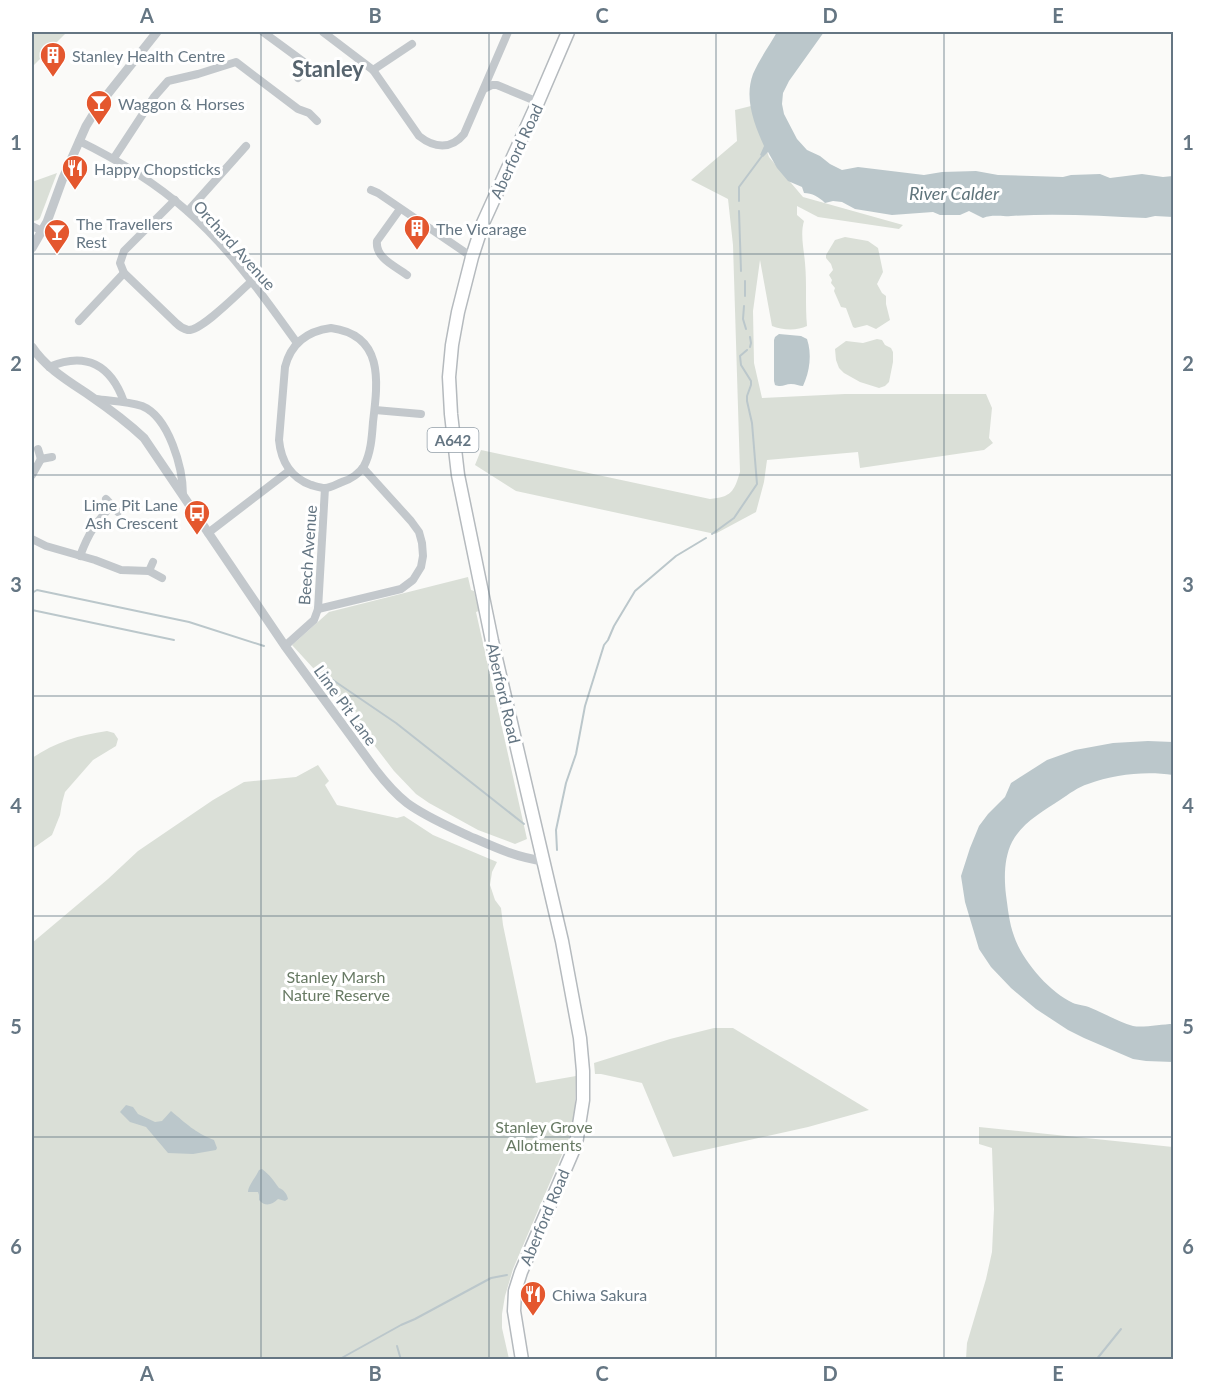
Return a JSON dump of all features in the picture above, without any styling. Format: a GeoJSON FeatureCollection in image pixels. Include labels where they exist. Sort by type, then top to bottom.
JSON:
{"type":"FeatureCollection","features":[{"type":"Feature","properties":{"kind":"main road","name":"Aberford Road"},"geometry":{"type":"LineString","coordinates":[[522,1359],[514,1311],[515,1291],[576,1144],[583,1100],[583,1071],[580,1038],[562,941],[492,641],[458,475],[449,377],[458,312],[483,223],[568,32]]}},
{"type":"Feature","properties":{"kind":"street"},"geometry":{"type":"LineString","coordinates":[[32,248],[48,222],[79,141],[99,105],[157,32]]}},
{"type":"Feature","properties":{"kind":"street"},"geometry":{"type":"LineString","coordinates":[[263,32],[308,65],[298,78]]}},
{"type":"Feature","properties":{"kind":"street"},"geometry":{"type":"LineString","coordinates":[[323,32],[373,70],[419,136],[429,143],[444,145],[451,144],[464,134],[508,32]]}},
{"type":"Feature","properties":{"kind":"street"},"geometry":{"type":"LineString","coordinates":[[373,70],[413,42]]}},
{"type":"Feature","properties":{"kind":"street"},"geometry":{"type":"LineString","coordinates":[[114,158],[154,97],[168,81],[236,62],[298,109],[309,113],[317,122]]}},
{"type":"Feature","properties":{"kind":"street"},"geometry":{"type":"LineString","coordinates":[[484,88],[496,85],[538,102]]}},
{"type":"Feature","properties":{"kind":"street","name":"Orchard Avenue"},"geometry":{"type":"LineString","coordinates":[[79,141],[135,170],[188,211],[252,281],[297,343]]}},
{"type":"Feature","properties":{"kind":"street"},"geometry":{"type":"LineString","coordinates":[[188,211],[246,146]]}},
{"type":"Feature","properties":{"kind":"street"},"geometry":{"type":"LineString","coordinates":[[371,190],[472,257]]}},
{"type":"Feature","properties":{"kind":"street"},"geometry":{"type":"LineString","coordinates":[[175,200],[124,251],[120,263],[124,273],[176,323],[189,330],[203,325],[252,281]]}},
{"type":"Feature","properties":{"kind":"street"},"geometry":{"type":"LineString","coordinates":[[400,209],[377,241],[376,246],[380,255],[407,275]]}},
{"type":"Feature","properties":{"kind":"street"},"geometry":{"type":"LineString","coordinates":[[32,226],[42,231]]}},
{"type":"Feature","properties":{"kind":"street"},"geometry":{"type":"LineString","coordinates":[[79,321],[124,273]]}},
{"type":"Feature","properties":{"kind":"street"},"geometry":{"type":"LineString","coordinates":[[331,328],[344,330],[360,339],[375,363],[375,410],[368,456],[363,468],[347,481],[325,488],[297,478],[289,471],[279,449],[285,366],[287,357],[297,343],[313,332],[331,328]]}},
{"type":"Feature","properties":{"kind":"street","name":"Lime Pit Lane"},"geometry":{"type":"LineString","coordinates":[[32,347],[49,367],[129,423],[144,438],[285,646],[390,788],[418,810],[443,824],[507,852],[544,861]]}},
{"type":"Feature","properties":{"kind":"street"},"geometry":{"type":"LineString","coordinates":[[49,367],[73,359],[94,364],[113,379],[124,402]]}},
{"type":"Feature","properties":{"kind":"street","name":"Lime Pit Lane"},"geometry":{"type":"LineString","coordinates":[[94,399],[124,402],[142,406],[153,412],[168,433],[183,480],[183,495]]}},
{"type":"Feature","properties":{"kind":"street"},"geometry":{"type":"LineString","coordinates":[[375,410],[421,414]]}},
{"type":"Feature","properties":{"kind":"street"},"geometry":{"type":"LineString","coordinates":[[32,475],[41,459],[38,449]]}},
{"type":"Feature","properties":{"kind":"street"},"geometry":{"type":"LineString","coordinates":[[41,459],[52,457]]}},
{"type":"Feature","properties":{"kind":"street"},"geometry":{"type":"LineString","coordinates":[[318,609],[401,589],[412,580],[421,567],[422,543],[418,532],[411,521],[363,468]]}},
{"type":"Feature","properties":{"kind":"street"},"geometry":{"type":"LineString","coordinates":[[208,533],[289,471]]}},
{"type":"Feature","properties":{"kind":"street","name":"Beech Avenue"},"geometry":{"type":"LineString","coordinates":[[285,646],[314,620],[318,609],[325,488]]}},
{"type":"Feature","properties":{"kind":"street"},"geometry":{"type":"LineString","coordinates":[[80,556],[88,535],[98,520],[112,506]]}},
{"type":"Feature","properties":{"kind":"street"},"geometry":{"type":"LineString","coordinates":[[32,539],[46,546],[121,570],[149,570],[162,578]]}},
{"type":"Feature","properties":{"kind":"street"},"geometry":{"type":"LineString","coordinates":[[149,570],[153,562]]}},
{"type":"Feature","properties":{"kind":"green space"},"geometry":{"type":"Polygon","coordinates":[[[32,32],[67,32],[33,66],[32,32]]]}},
{"type":"Feature","properties":{"kind":"green space"},"geometry":{"type":"Polygon","coordinates":[[[751,106],[769,157],[803,197],[903,225],[899,229],[818,217],[797,206],[797,215],[804,221],[802,237],[806,271],[807,326],[790,329],[772,326],[760,260],[753,311],[754,363],[762,398],[845,394],[986,394],[992,408],[989,438],[993,443],[984,450],[860,468],[858,452],[767,460],[756,512],[715,534],[516,491],[475,465],[481,450],[710,499],[723,497],[731,492],[740,472],[733,245],[728,199],[691,180],[737,141],[735,110],[751,106]]]}},
{"type":"Feature","properties":{"kind":"green space"},"geometry":{"type":"Polygon","coordinates":[[[57,173],[40,218],[34,221],[32,182],[57,173]]]}},
{"type":"Feature","properties":{"kind":"green space"},"geometry":{"type":"Polygon","coordinates":[[[845,237],[868,241],[878,248],[883,272],[877,284],[886,296],[890,320],[876,329],[867,325],[853,327],[846,308],[841,307],[831,283],[829,275],[833,270],[826,255],[835,240],[845,237]]]}},
{"type":"Feature","properties":{"kind":"green space"},"geometry":{"type":"Polygon","coordinates":[[[882,340],[893,352],[889,382],[879,388],[860,382],[844,373],[836,360],[835,349],[846,341],[863,343],[882,340]]]}},
{"type":"Feature","properties":{"kind":"green space"},"geometry":{"type":"Polygon","coordinates":[[[468,577],[479,611],[476,612],[527,839],[515,844],[478,830],[416,794],[394,771],[325,681],[292,645],[329,612],[468,577]]]}},
{"type":"Feature","properties":{"kind":"green space"},"geometry":{"type":"Polygon","coordinates":[[[107,731],[114,733],[118,739],[116,746],[93,760],[65,792],[60,815],[52,835],[32,849],[32,758],[68,740],[107,731]]]}},
{"type":"Feature","properties":{"kind":"green space"},"geometry":{"type":"Polygon","coordinates":[[[318,765],[329,781],[325,785],[337,805],[397,818],[404,816],[433,835],[497,862],[492,872],[490,885],[495,900],[501,908],[536,1083],[576,1076],[575,1111],[569,1138],[513,1269],[505,1296],[502,1328],[509,1359],[32,1359],[32,943],[138,851],[213,800],[244,782],[296,777],[318,765]]]}},
{"type":"Feature","properties":{"kind":"green space"},"geometry":{"type":"Polygon","coordinates":[[[714,1028],[733,1028],[869,1110],[808,1127],[673,1157],[642,1083],[595,1074],[594,1063],[714,1028]]]}},
{"type":"Feature","properties":{"kind":"green space"},"geometry":{"type":"Polygon","coordinates":[[[979,1127],[1173,1147],[1173,1359],[966,1359],[967,1343],[992,1252],[994,1209],[992,1148],[979,1144],[979,1127]]]}},
{"type":"Feature","properties":{"kind":"water","name":"River Calder"},"geometry":{"type":"Polygon","coordinates":[[[777,32],[824,32],[789,81],[783,93],[782,104],[784,114],[797,139],[807,150],[842,170],[858,167],[924,175],[976,171],[998,175],[1063,177],[1100,174],[1110,178],[1142,174],[1173,176],[1173,217],[1045,215],[983,218],[969,211],[960,215],[940,215],[933,212],[892,215],[855,209],[842,202],[825,203],[815,196],[804,193],[802,187],[788,181],[768,152],[763,157],[760,155],[764,146],[751,111],[750,83],[755,69],[777,32]]]}},
{"type":"Feature","properties":{"kind":"water"},"geometry":{"type":"Polygon","coordinates":[[[779,334],[801,336],[807,339],[810,362],[803,386],[775,385],[774,340],[779,334]]]}},
{"type":"Feature","properties":{"kind":"water"},"geometry":{"type":"Polygon","coordinates":[[[1173,742],[1173,775],[1130,774],[1109,778],[1084,785],[1047,809],[1027,823],[1012,842],[1006,861],[1005,888],[1012,931],[1018,945],[1030,965],[1046,983],[1073,1003],[1089,1007],[1133,1026],[1173,1024],[1173,1062],[1133,1059],[1084,1038],[1036,1009],[1011,988],[991,967],[979,949],[965,902],[961,876],[979,826],[1005,797],[1011,783],[1047,760],[1075,750],[1113,743],[1173,742]]]}},
{"type":"Feature","properties":{"kind":"water"},"geometry":{"type":"Polygon","coordinates":[[[126,1105],[133,1107],[138,1114],[155,1122],[162,1121],[171,1111],[196,1131],[214,1140],[217,1148],[193,1154],[168,1153],[146,1127],[130,1122],[120,1112],[126,1105]]]}},
{"type":"Feature","properties":{"kind":"water"},"geometry":{"type":"Polygon","coordinates":[[[262,1169],[285,1192],[288,1199],[285,1201],[278,1199],[271,1204],[266,1204],[259,1200],[258,1192],[248,1192],[259,1170],[262,1169]]]}},
{"type":"Feature","properties":{"kind":"waterway"},"geometry":{"type":"LineString","coordinates":[[739,201],[739,187],[762,156]]}},
{"type":"Feature","properties":{"kind":"waterway"},"geometry":{"type":"LineString","coordinates":[[739,211],[741,271]]}},
{"type":"Feature","properties":{"kind":"waterway"},"geometry":{"type":"LineString","coordinates":[[745,281],[745,296]]}},
{"type":"Feature","properties":{"kind":"waterway"},"geometry":{"type":"LineString","coordinates":[[744,306],[743,319],[746,329]]}},
{"type":"Feature","properties":{"kind":"waterway"},"geometry":{"type":"LineString","coordinates":[[750,337],[750,347]]}},
{"type":"Feature","properties":{"kind":"waterway"},"geometry":{"type":"LineString","coordinates":[[712,534],[734,518],[757,484],[752,423],[747,401],[751,381],[741,365],[740,356],[747,350]]}},
{"type":"Feature","properties":{"kind":"waterway"},"geometry":{"type":"LineString","coordinates":[[557,850],[556,830],[566,783],[576,754],[585,706],[604,645],[635,591],[676,556],[706,538]]}},
{"type":"Feature","properties":{"kind":"waterway"},"geometry":{"type":"LineString","coordinates":[[32,593],[37,590],[189,622],[264,646]]}},
{"type":"Feature","properties":{"kind":"waterway"},"geometry":{"type":"LineString","coordinates":[[32,610],[174,640]]}},
{"type":"Feature","properties":{"kind":"waterway"},"geometry":{"type":"LineString","coordinates":[[327,676],[396,723],[524,824]]}},
{"type":"Feature","properties":{"kind":"waterway"},"geometry":{"type":"LineString","coordinates":[[338,1360],[491,1278],[507,1275]]}},
{"type":"Feature","properties":{"kind":"waterway"},"geometry":{"type":"LineString","coordinates":[[1096,1360],[1121,1329]]}},
{"type":"Feature","properties":{"kind":"waterway"},"geometry":{"type":"LineString","coordinates":[[397,1346],[401,1360]]}},
{"type":"Feature","properties":{"kind":"place","name":"Stanley Health Centre"},"geometry":{"type":"Point","coordinates":[53,78]}},
{"type":"Feature","properties":{"kind":"place","name":"Waggon & Horses"},"geometry":{"type":"Point","coordinates":[99,126]}},
{"type":"Feature","properties":{"kind":"place","name":"Happy Chopsticks"},"geometry":{"type":"Point","coordinates":[75,191]}},
{"type":"Feature","properties":{"kind":"place","name":"The Vicarage"},"geometry":{"type":"Point","coordinates":[417,251]}},
{"type":"Feature","properties":{"kind":"place","name":"The Travellers Rest"},"geometry":{"type":"Point","coordinates":[57,255]}},
{"type":"Feature","properties":{"kind":"place","name":"Lime Pit Lane Ash Crescent"},"geometry":{"type":"Point","coordinates":[197,536]}},
{"type":"Feature","properties":{"kind":"place","name":"Chiwa Sakura"},"geometry":{"type":"Point","coordinates":[533,1317]}},
{"type":"Feature","properties":{"kind":"district","name":"Stanley"},"geometry":{"type":"Point","coordinates":[328,68]}},
{"type":"Feature","properties":{"kind":"park label","name":"Stanley Marsh Nature Reserve"},"geometry":{"type":"Point","coordinates":[336,985]}},
{"type":"Feature","properties":{"kind":"park label","name":"Stanley Grove Allotments"},"geometry":{"type":"Point","coordinates":[544,1135]}}]}
